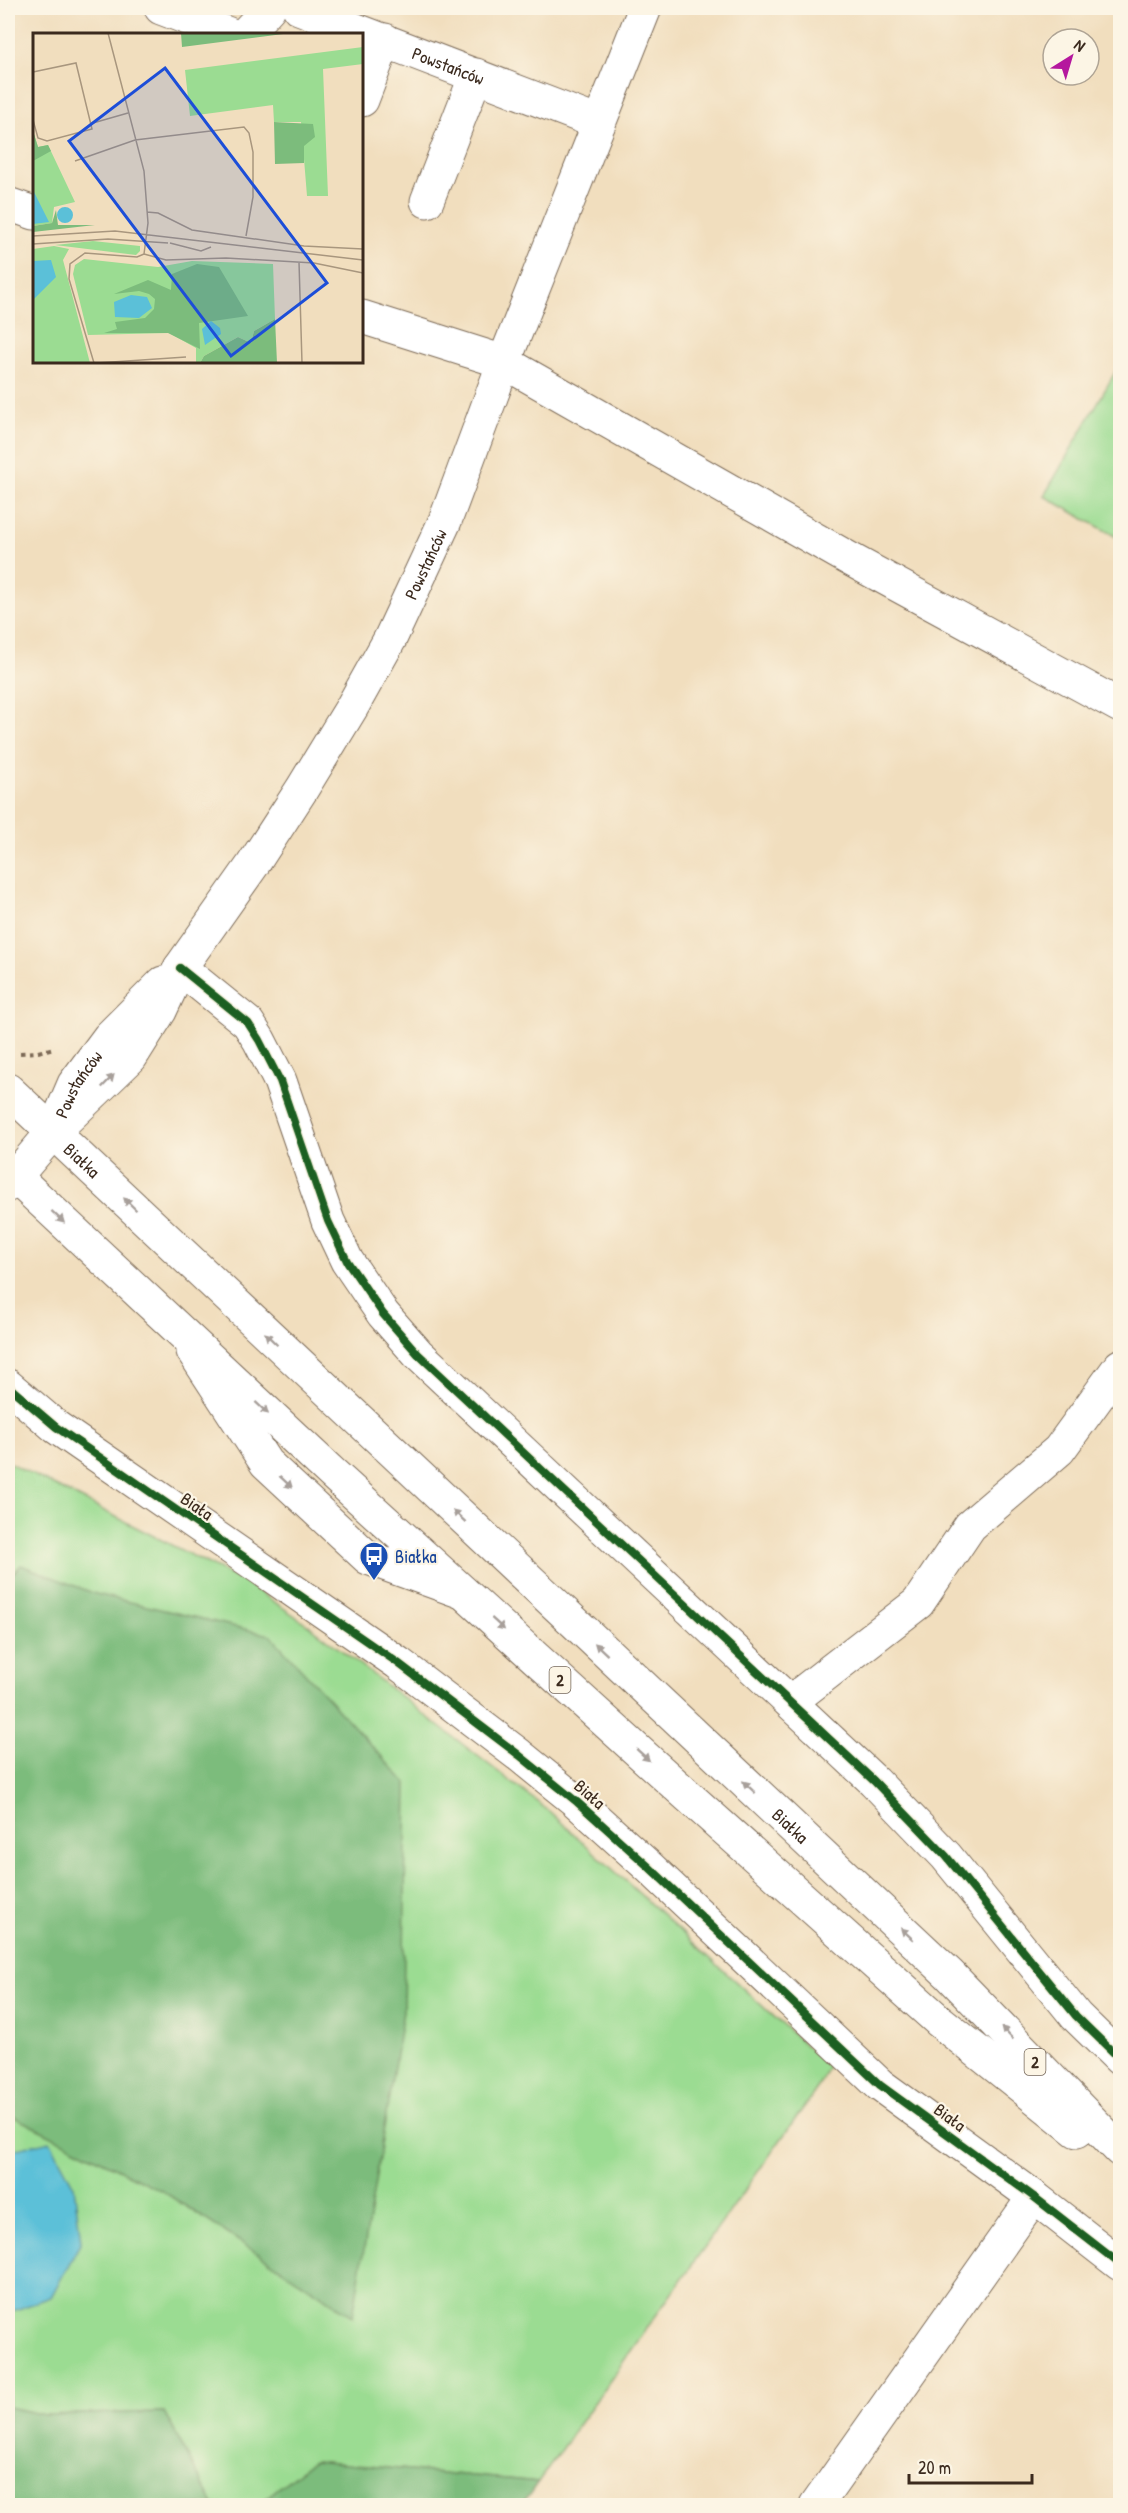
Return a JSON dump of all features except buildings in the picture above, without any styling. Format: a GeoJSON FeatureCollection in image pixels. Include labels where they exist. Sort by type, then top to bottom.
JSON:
{"type":"FeatureCollection","features":[{"type":"Feature","properties":{"kind":"main road"},"geometry":{"type":"LineString","coordinates":[[161,8],[226,33]]}},
{"type":"Feature","properties":{"kind":"main road"},"geometry":{"type":"LineString","coordinates":[[246,33],[269,8]]}},
{"type":"Feature","properties":{"kind":"main road","name":"Powstańców"},"geometry":{"type":"LineString","coordinates":[[299,8],[599,123]]}},
{"type":"Feature","properties":{"kind":"main road","name":"Powstańców"},"geometry":{"type":"LineString","coordinates":[[10,1177],[53,1132],[74,1084],[109,1037],[147,997],[180,968],[252,866],[302,789],[352,708],[390,639],[445,521],[504,362],[645,8]]}},
{"type":"Feature","properties":{"kind":"main road"},"geometry":{"type":"LineString","coordinates":[[363,97],[385,40]]}},
{"type":"Feature","properties":{"kind":"main road"},"geometry":{"type":"LineString","coordinates":[[427,201],[476,75]]}},
{"type":"Feature","properties":{"kind":"main road"},"geometry":{"type":"LineString","coordinates":[[8,204],[33,213]]}},
{"type":"Feature","properties":{"kind":"main road"},"geometry":{"type":"LineString","coordinates":[[363,316],[504,362],[848,558],[1120,706]]}},
{"type":"Feature","properties":{"kind":"main road"},"geometry":{"type":"LineString","coordinates":[[180,968],[248,1023],[260,1040],[280,1081],[328,1221],[347,1261],[383,1314],[418,1354],[874,1781],[946,1856],[1076,2016],[1120,2059]]}},
{"type":"Feature","properties":{"kind":"main road","name":"Białka"},"geometry":{"type":"LineString","coordinates":[[8,1090],[949,1974],[1120,2150]]}},
{"type":"Feature","properties":{"kind":"main road","name":"2"},"geometry":{"type":"LineString","coordinates":[[10,1177],[462,1592],[938,2020],[1120,2166]]}},
{"type":"Feature","properties":{"kind":"main road"},"geometry":{"type":"LineString","coordinates":[[790,1702],[918,1603],[970,1526],[1059,1450],[1120,1366]]}},
{"type":"Feature","properties":{"kind":"main road","name":"Biała"},"geometry":{"type":"LineString","coordinates":[[8,1386],[56,1427],[398,1663],[519,1755],[577,1802],[880,2085],[1034,2197],[1120,2264]]}},
{"type":"Feature","properties":{"kind":"main road"},"geometry":{"type":"LineString","coordinates":[[816,2505],[1034,2197]]}},
{"type":"Feature","properties":{"kind":"green space"},"geometry":{"type":"Polygon","coordinates":[[[1120,364],[1120,539],[1044,496],[1120,364]]]}},
{"type":"Feature","properties":{"kind":"green space"},"geometry":{"type":"Polygon","coordinates":[[[8,1462],[246,1583],[310,1626],[550,1812],[828,2066],[818,2087],[538,2482],[313,2461],[257,2505],[214,2505],[164,2412],[45,2415],[8,2407],[8,1462]]]}},
{"type":"Feature","properties":{"kind":"green space"},"geometry":{"type":"Polygon","coordinates":[[[21,1565],[96,1594],[270,1635],[407,1784],[403,2012],[353,2316],[164,2192],[8,2114],[8,1579],[21,1565]]]}},
{"type":"Feature","properties":{"kind":"green space"},"geometry":{"type":"Polygon","coordinates":[[[8,2407],[45,2415],[164,2412],[214,2505],[8,2505],[8,2407]]]}},
{"type":"Feature","properties":{"kind":"green space"},"geometry":{"type":"Polygon","coordinates":[[[313,2461],[538,2482],[522,2505],[257,2505],[313,2461]]]}},
{"type":"Feature","properties":{"kind":"water"},"geometry":{"type":"Polygon","coordinates":[[[50,2141],[74,2186],[81,2242],[51,2297],[8,2313],[8,2151],[50,2141]]]}},
{"type":"Feature","properties":{"kind":"cycle path"},"geometry":{"type":"LineString","coordinates":[[180,968],[248,1023],[259,1040],[280,1081],[328,1221],[347,1261],[383,1314],[418,1354],[874,1781],[946,1856],[1076,2016],[1120,2059]]}},
{"type":"Feature","properties":{"kind":"cycle path"},"geometry":{"type":"LineString","coordinates":[[8,1386],[56,1427],[398,1663],[519,1755],[577,1802],[649,1867],[880,2085],[1034,2197],[1120,2264]]}},
{"type":"Feature","properties":{"kind":"place","name":"Białka"},"geometry":{"type":"Point","coordinates":[374,1582]}}]}
